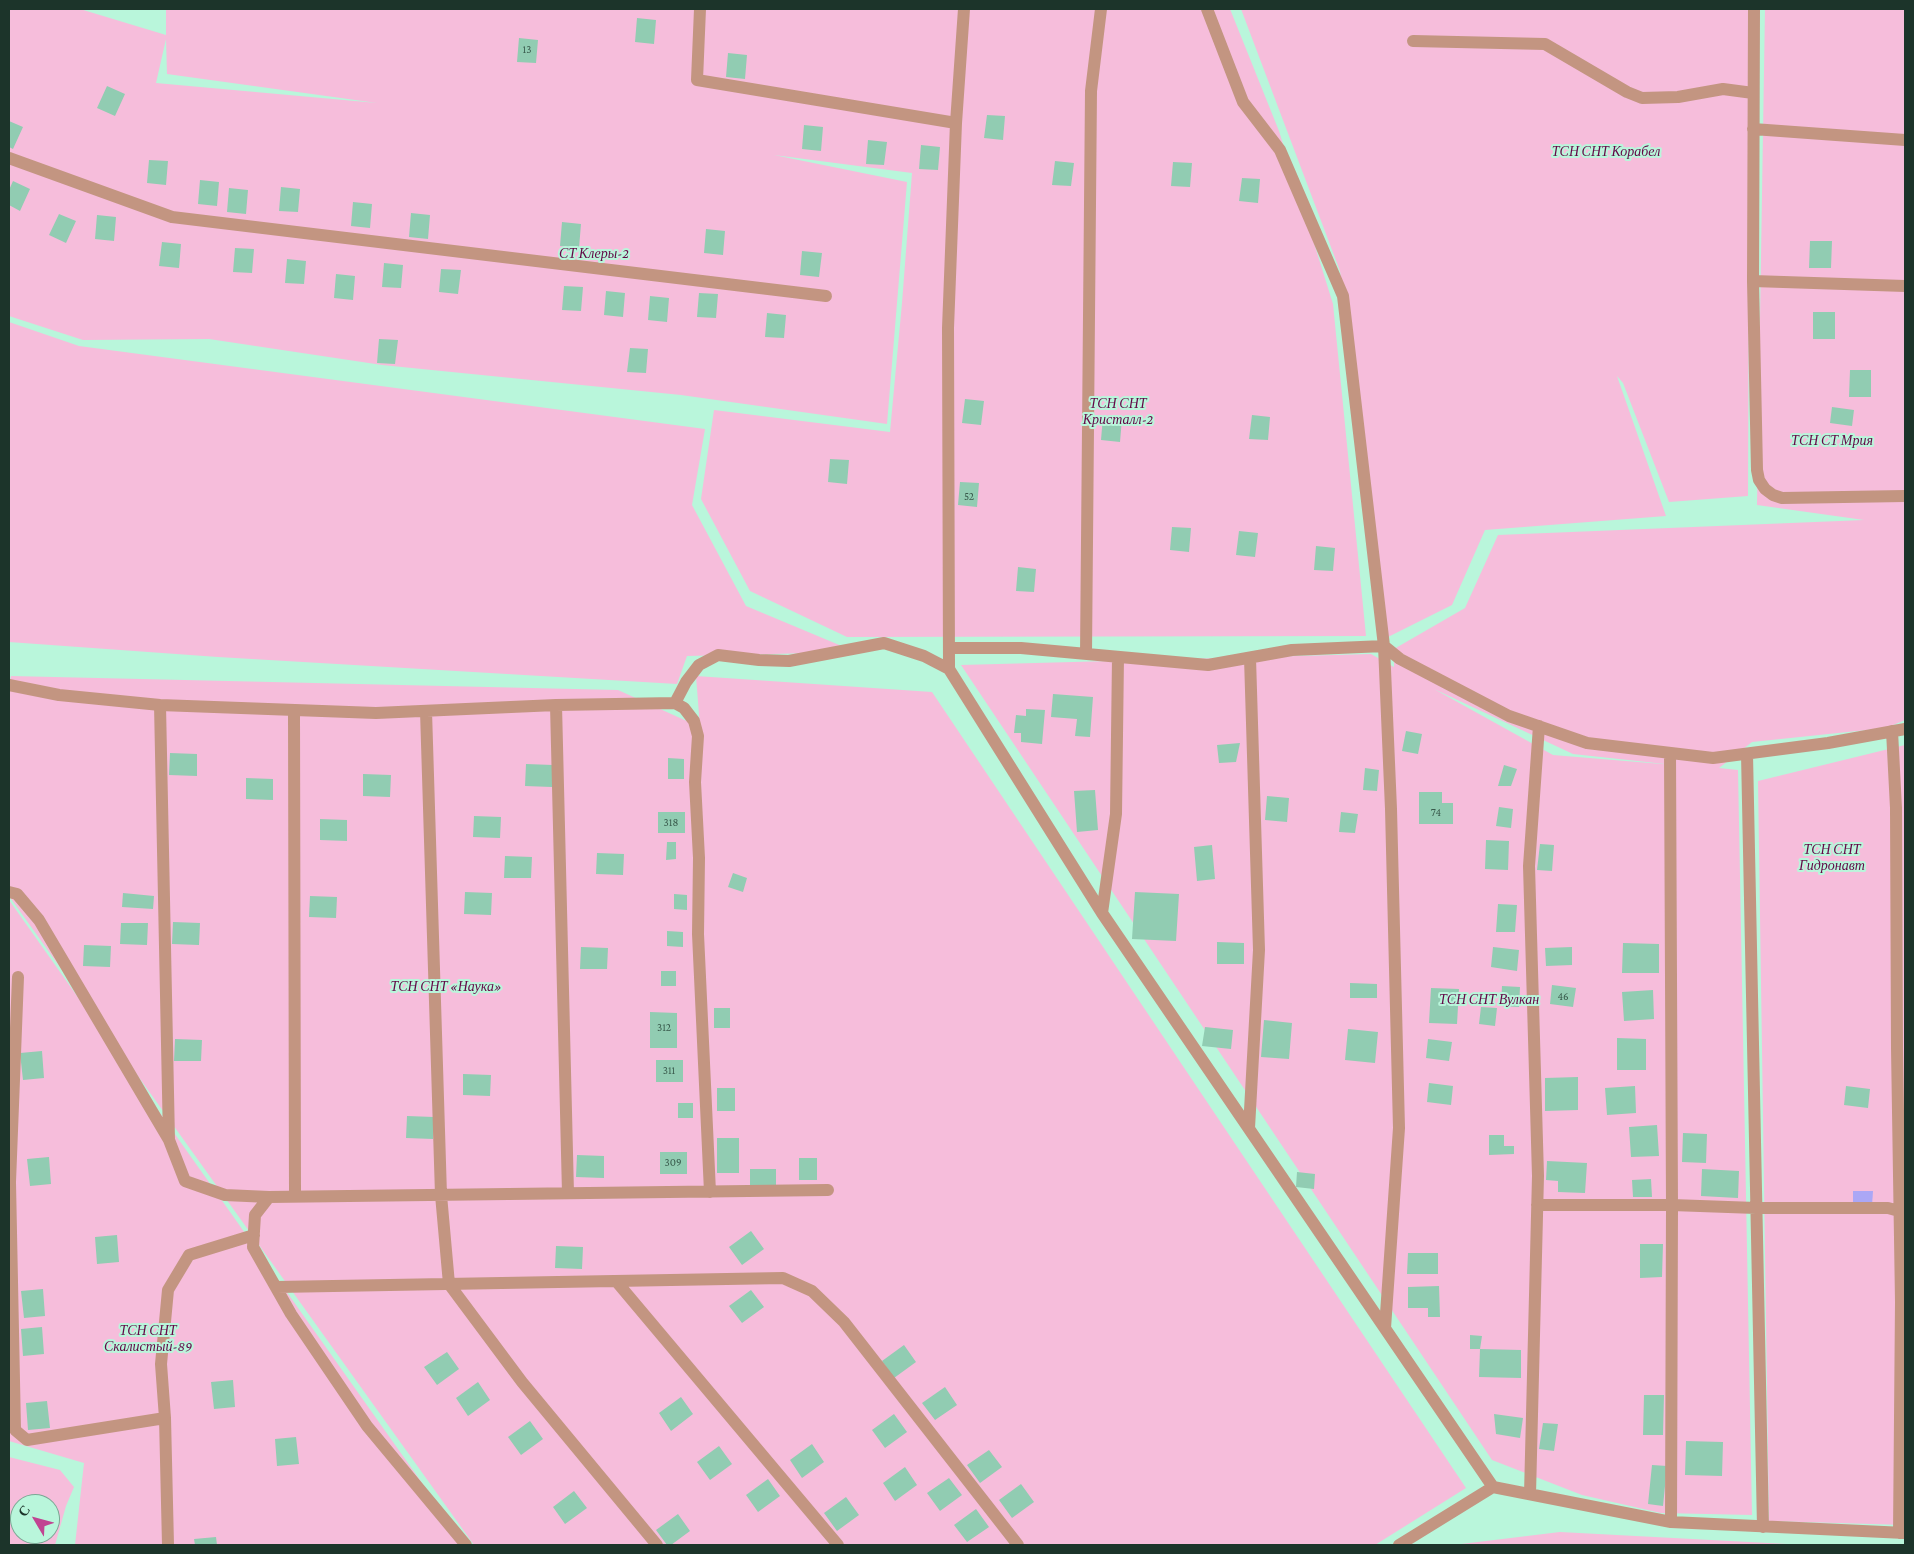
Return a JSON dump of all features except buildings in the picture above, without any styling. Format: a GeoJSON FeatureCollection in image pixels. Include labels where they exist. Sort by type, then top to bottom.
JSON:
{"type":"FeatureCollection","features":[{"type":"Feature","properties":{"kind":"street"},"geometry":{"type":"LineString","coordinates":[[700,9],[697,80],[956,123]]}},
{"type":"Feature","properties":{"kind":"street"},"geometry":{"type":"LineString","coordinates":[[949,670],[948,328],[956,123],[964,9]]}},
{"type":"Feature","properties":{"kind":"street"},"geometry":{"type":"LineString","coordinates":[[1086,654],[1091,91],[1101,9]]}},
{"type":"Feature","properties":{"kind":"street"},"geometry":{"type":"LineString","coordinates":[[1208,9],[1243,102],[1280,150],[1343,296],[1384,646],[1391,808],[1398,1128],[1385,1328]]}},
{"type":"Feature","properties":{"kind":"street"},"geometry":{"type":"LineString","coordinates":[[1754,9],[1753,281],[1757,470],[1759,480],[1765,489],[1773,495],[1782,498],[1905,496]]}},
{"type":"Feature","properties":{"kind":"street"},"geometry":{"type":"LineString","coordinates":[[1413,41],[1545,44],[1626,92],[1642,98],[1678,97],[1723,89],[1753,93]]}},
{"type":"Feature","properties":{"kind":"street"},"geometry":{"type":"LineString","coordinates":[[1753,129],[1905,140]]}},
{"type":"Feature","properties":{"kind":"street"},"geometry":{"type":"LineString","coordinates":[[9,158],[172,217],[826,296]]}},
{"type":"Feature","properties":{"kind":"street"},"geometry":{"type":"LineString","coordinates":[[1753,281],[1905,286]]}},
{"type":"Feature","properties":{"kind":"street"},"geometry":{"type":"LineString","coordinates":[[675,703],[686,682],[699,665],[718,655],[759,660],[789,661],[884,643],[924,656],[949,670],[1102,913],[1493,1487]]}},
{"type":"Feature","properties":{"kind":"street"},"geometry":{"type":"LineString","coordinates":[[949,648],[1021,648],[1208,665],[1292,650],[1384,646],[1400,659],[1510,716],[1587,743],[1713,758],[1828,743],[1905,729]]}},
{"type":"Feature","properties":{"kind":"street"},"geometry":{"type":"LineString","coordinates":[[1102,913],[1116,814],[1118,657]]}},
{"type":"Feature","properties":{"kind":"street"},"geometry":{"type":"LineString","coordinates":[[1249,1128],[1259,950],[1250,658]]}},
{"type":"Feature","properties":{"kind":"street"},"geometry":{"type":"LineString","coordinates":[[9,685],[59,695],[160,705],[376,713],[556,705],[675,703],[690,714],[698,736],[695,782],[699,858],[698,934],[710,1192]]}},
{"type":"Feature","properties":{"kind":"street"},"geometry":{"type":"LineString","coordinates":[[160,705],[169,1140]]}},
{"type":"Feature","properties":{"kind":"street"},"geometry":{"type":"LineString","coordinates":[[556,705],[568,1193]]}},
{"type":"Feature","properties":{"kind":"street"},"geometry":{"type":"LineString","coordinates":[[294,710],[295,1196]]}},
{"type":"Feature","properties":{"kind":"street"},"geometry":{"type":"LineString","coordinates":[[426,711],[441,1195],[449,1284],[522,1382],[657,1545]]}},
{"type":"Feature","properties":{"kind":"street"},"geometry":{"type":"LineString","coordinates":[[1530,1494],[1538,1204],[1529,866],[1539,726]]}},
{"type":"Feature","properties":{"kind":"street"},"geometry":{"type":"LineString","coordinates":[[1400,1545],[1493,1487],[1671,1522],[1902,1533],[1896,808],[1892,731]]}},
{"type":"Feature","properties":{"kind":"street"},"geometry":{"type":"LineString","coordinates":[[1670,753],[1671,1522]]}},
{"type":"Feature","properties":{"kind":"street"},"geometry":{"type":"LineString","coordinates":[[1747,754],[1763,1527]]}},
{"type":"Feature","properties":{"kind":"street"},"geometry":{"type":"LineString","coordinates":[[9,892],[17,894],[37,917],[169,1140],[185,1181],[225,1195],[269,1197],[828,1190]]}},
{"type":"Feature","properties":{"kind":"street"},"geometry":{"type":"LineString","coordinates":[[18,977],[10,1182],[12,1430],[27,1440],[165,1418]]}},
{"type":"Feature","properties":{"kind":"street"},"geometry":{"type":"LineString","coordinates":[[269,1197],[255,1216],[253,1247],[291,1314],[367,1426],[466,1545]]}},
{"type":"Feature","properties":{"kind":"street"},"geometry":{"type":"LineString","coordinates":[[1538,1204],[1756,1208],[1888,1208],[1900,1212]]}},
{"type":"Feature","properties":{"kind":"street"},"geometry":{"type":"LineString","coordinates":[[168,1545],[165,1418],[161,1364],[168,1290],[189,1255],[254,1236]]}},
{"type":"Feature","properties":{"kind":"street"},"geometry":{"type":"LineString","coordinates":[[277,1287],[783,1278],[812,1291],[844,1322],[1018,1545]]}},
{"type":"Feature","properties":{"kind":"street"},"geometry":{"type":"LineString","coordinates":[[616,1281],[838,1545]]}},
{"type":"Feature","properties":{"kind":"green space","name":"ТСН СНТ Кристалл-2"},"geometry":{"type":"Polygon","coordinates":[[[9,9],[80,9],[166,35],[166,9],[1230,9],[1279,131],[1333,304],[1366,636],[847,637],[750,591],[701,499],[714,410],[890,432],[912,173],[774,155],[907,182],[887,424],[681,395],[382,365],[209,339],[83,340],[9,316],[9,9]],[[166,39],[156,83],[377,103],[167,74],[166,39]]]}},
{"type":"Feature","properties":{"kind":"green space","name":"ТСН СНТ Корабел"},"geometry":{"type":"Polygon","coordinates":[[[1241,9],[1750,9],[1748,496],[1669,502],[1623,383],[1617,376],[1666,516],[1485,530],[1452,605],[1388,637],[1340,271],[1241,9]]]}},
{"type":"Feature","properties":{"kind":"green space","name":"ТСН СНТ Вулкан"},"geometry":{"type":"Polygon","coordinates":[[[1765,9],[1905,9],[1905,720],[1886,728],[1752,742],[1719,768],[1738,770],[1752,1515],[1661,1513],[1582,1495],[1492,1460],[961,665],[1371,654],[1394,667],[1394,649],[1465,608],[1498,535],[1864,520],[1757,505],[1765,9]],[[1434,689],[1553,755],[1674,765],[1573,754],[1434,689]]]}},
{"type":"Feature","properties":{"kind":"green space"},"geometry":{"type":"Polygon","coordinates":[[[9,322],[79,346],[705,429],[692,505],[746,606],[856,652],[687,656],[677,684],[218,657],[9,642],[9,322]]]}},
{"type":"Feature","properties":{"kind":"green space","name":"ТСН СНТ «Наука»"},"geometry":{"type":"Polygon","coordinates":[[[11,676],[618,690],[700,727],[696,676],[932,692],[1466,1488],[1375,1545],[474,1545],[9,896],[9,685],[11,676]]]}},
{"type":"Feature","properties":{"kind":"green space","name":"ТСН СНТ Гидронавт"},"geometry":{"type":"Polygon","coordinates":[[[1905,745],[1905,1525],[1769,1521],[1758,781],[1905,745]]]}},
{"type":"Feature","properties":{"kind":"green space","name":"ТСН СНТ Скалистый-89"},"geometry":{"type":"Polygon","coordinates":[[[9,900],[466,1545],[75,1545],[84,1463],[9,1441],[9,900]]]}},
{"type":"Feature","properties":{"kind":"green space"},"geometry":{"type":"Polygon","coordinates":[[[9,1457],[60,1470],[74,1487],[60,1527],[60,1494],[10,1494],[10,1544],[55,1545],[9,1545],[9,1457]]]}},
{"type":"Feature","properties":{"kind":"green space"},"geometry":{"type":"Polygon","coordinates":[[[1560,1532],[1806,1545],[1453,1545],[1560,1532]]]}},
{"type":"Feature","properties":{"kind":"shaded area"},"geometry":{"type":"Polygon","coordinates":[[[1853,1191],[1873,1191],[1872,1206],[1853,1206],[1853,1191]]]}},
{"type":"Feature","properties":{"kind":"park label","name":"СТ Клеры-2"},"geometry":{"type":"Point","coordinates":[594,254]}},
{"type":"Feature","properties":{"kind":"park label","name":"ТСН СТ Мрия"},"geometry":{"type":"Point","coordinates":[1832,441]}}]}
